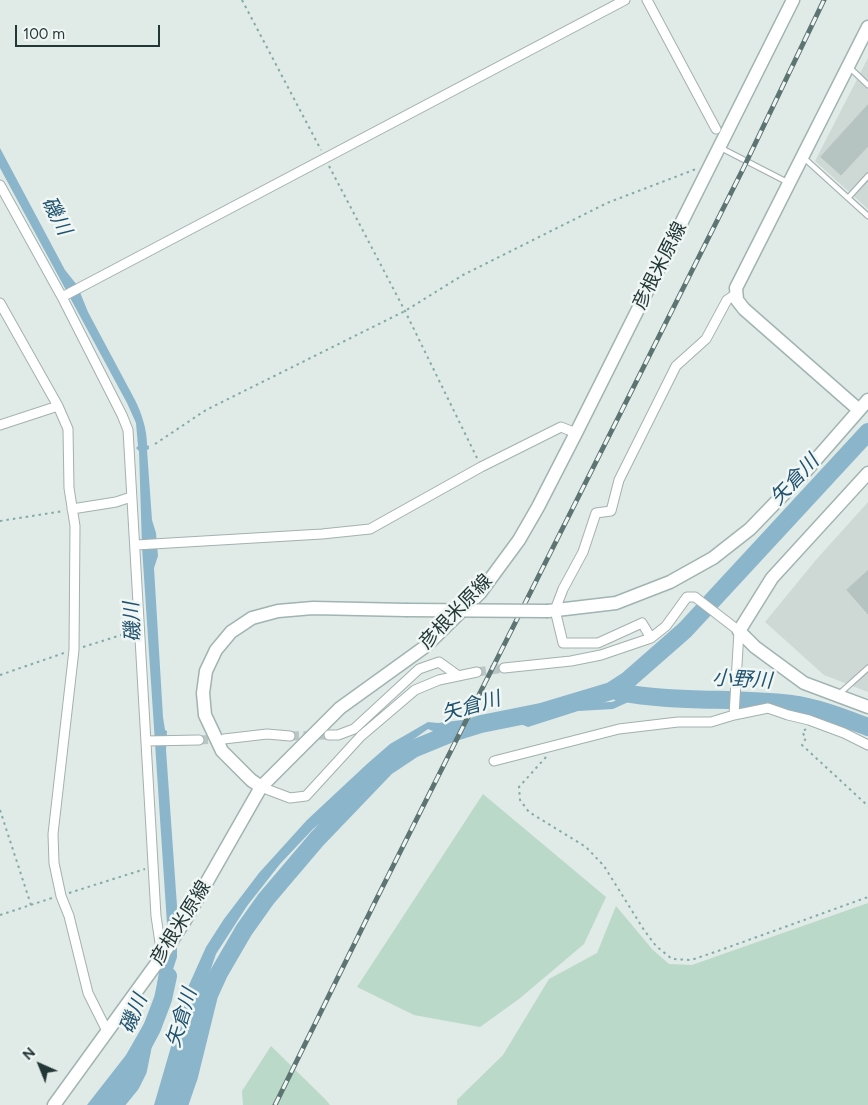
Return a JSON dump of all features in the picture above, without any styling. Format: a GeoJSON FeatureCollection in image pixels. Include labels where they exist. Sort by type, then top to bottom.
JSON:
{"type":"FeatureCollection","features":[{"type":"Feature","properties":{"kind":"street"},"geometry":{"type":"LineString","coordinates":[[64,296],[624,0]]}},
{"type":"Feature","properties":{"kind":"street"},"geometry":{"type":"LineString","coordinates":[[647,0],[716,129]]}},
{"type":"Feature","properties":{"kind":"street","name":"彦根米原線"},"geometry":{"type":"LineString","coordinates":[[54,1105],[162,956],[184,922],[261,787],[340,708],[426,646],[480,592],[519,540],[576,433],[793,0]]}},
{"type":"Feature","properties":{"kind":"street"},"geometry":{"type":"LineString","coordinates":[[859,410],[744,309],[737,300],[736,288],[868,27]]}},
{"type":"Feature","properties":{"kind":"street"},"geometry":{"type":"LineString","coordinates":[[0,185],[64,296],[128,430],[131,497],[138,544],[156,916],[162,956]]}},
{"type":"Feature","properties":{"kind":"street"},"geometry":{"type":"LineString","coordinates":[[650,638],[642,624],[598,643],[563,643],[552,610],[583,552],[596,513],[611,511],[619,480],[676,366],[706,339],[727,300],[736,294]]}},
{"type":"Feature","properties":{"kind":"street"},"geometry":{"type":"LineString","coordinates":[[0,303],[58,406],[68,429],[69,488],[75,526],[74,650],[53,834],[54,863],[61,896],[69,916],[88,993],[107,1031]]}},
{"type":"Feature","properties":{"kind":"street"},"geometry":{"type":"LineString","coordinates":[[477,672],[457,675],[425,684],[415,690],[356,741],[306,796],[290,798],[261,787],[251,780],[222,751],[205,715],[203,693],[206,672],[216,650],[232,632],[252,618],[278,611],[313,608],[552,610],[616,603],[670,582],[713,558],[750,529],[805,472],[868,400]]}},
{"type":"Feature","properties":{"kind":"street"},"geometry":{"type":"LineString","coordinates":[[0,425],[58,406]]}},
{"type":"Feature","properties":{"kind":"street"},"geometry":{"type":"LineString","coordinates":[[138,544],[322,534],[370,529],[481,467],[561,427],[576,433]]}},
{"type":"Feature","properties":{"kind":"street"},"geometry":{"type":"LineString","coordinates":[[734,715],[740,631],[772,578],[868,473]]}},
{"type":"Feature","properties":{"kind":"street"},"geometry":{"type":"LineString","coordinates":[[72,509],[116,502],[131,497]]}},
{"type":"Feature","properties":{"kind":"street"},"geometry":{"type":"LineString","coordinates":[[504,668],[571,661],[601,655],[650,638],[666,626],[688,598],[695,597],[740,631],[755,648],[804,683],[868,707]]}},
{"type":"Feature","properties":{"kind":"street"},"geometry":{"type":"LineString","coordinates":[[329,735],[347,733],[354,729],[419,670],[439,662],[457,675]]}},
{"type":"Feature","properties":{"kind":"street"},"geometry":{"type":"LineString","coordinates":[[494,761],[619,729],[678,722],[711,722],[768,708],[815,722],[868,745]]}},
{"type":"Feature","properties":{"kind":"street"},"geometry":{"type":"LineString","coordinates":[[224,739],[267,734],[290,736]]}},
{"type":"Feature","properties":{"kind":"street"},"geometry":{"type":"LineString","coordinates":[[149,741],[199,740]]}},
{"type":"Feature","properties":{"kind":"lane"},"geometry":{"type":"LineString","coordinates":[[848,67],[868,85]]}},
{"type":"Feature","properties":{"kind":"lane"},"geometry":{"type":"LineString","coordinates":[[720,147],[790,183]]}},
{"type":"Feature","properties":{"kind":"lane"},"geometry":{"type":"LineString","coordinates":[[802,157],[868,216]]}},
{"type":"Feature","properties":{"kind":"lane"},"geometry":{"type":"LineString","coordinates":[[848,198],[868,176]]}},
{"type":"Feature","properties":{"kind":"lane"},"geometry":{"type":"LineString","coordinates":[[838,695],[868,668]]}},
{"type":"Feature","properties":{"kind":"path"},"geometry":{"type":"LineString","coordinates":[[242,0],[405,311],[481,467]]}},
{"type":"Feature","properties":{"kind":"path"},"geometry":{"type":"LineString","coordinates":[[155,444],[206,410],[405,311],[463,276],[607,203],[711,164]]}},
{"type":"Feature","properties":{"kind":"path"},"geometry":{"type":"LineString","coordinates":[[0,521],[72,509]]}},
{"type":"Feature","properties":{"kind":"path"},"geometry":{"type":"LineString","coordinates":[[802,732],[806,738],[802,745],[868,806]]}},
{"type":"Feature","properties":{"kind":"path"},"geometry":{"type":"LineString","coordinates":[[556,745],[519,787],[520,800],[529,812],[586,847],[604,866],[628,907],[652,941],[672,959],[690,960],[868,897]]}},
{"type":"Feature","properties":{"kind":"path"},"geometry":{"type":"LineString","coordinates":[[0,810],[32,905]]}},
{"type":"Feature","properties":{"kind":"path"},"geometry":{"type":"LineString","coordinates":[[0,915],[154,866]]}},
{"type":"Feature","properties":{"kind":"shaded area"},"geometry":{"type":"Polygon","coordinates":[[[868,58],[868,209],[815,161],[868,58]]]}},
{"type":"Feature","properties":{"kind":"shaded area"},"geometry":{"type":"Polygon","coordinates":[[[868,502],[868,692],[824,675],[765,622],[815,561],[868,502]]]}},
{"type":"Feature","properties":{"kind":"green space"},"geometry":{"type":"Polygon","coordinates":[[[483,794],[606,897],[584,944],[519,999],[480,1027],[414,1015],[357,987],[483,794]]]}},
{"type":"Feature","properties":{"kind":"green space"},"geometry":{"type":"Polygon","coordinates":[[[868,903],[868,1105],[457,1105],[457,1100],[503,1055],[549,979],[597,953],[616,906],[652,949],[669,964],[692,965],[868,903]]]}},
{"type":"Feature","properties":{"kind":"green space"},"geometry":{"type":"Polygon","coordinates":[[[271,1046],[330,1105],[243,1105],[242,1091],[271,1046]]]}},
{"type":"Feature","properties":{"kind":"water"},"geometry":{"type":"Polygon","coordinates":[[[0,148],[65,270],[77,285],[88,312],[135,400],[144,422],[147,445],[149,446],[147,450],[152,520],[156,533],[158,556],[154,568],[163,717],[165,730],[167,731],[166,750],[177,906],[177,957],[153,1032],[115,1105],[87,1105],[126,1055],[153,1008],[167,924],[142,547],[139,451],[136,448],[138,446],[136,423],[0,168],[0,148]]]}},
{"type":"Feature","properties":{"kind":"water"},"geometry":{"type":"Polygon","coordinates":[[[639,690],[646,694],[613,709],[578,711],[528,727],[518,723],[503,726],[491,724],[440,734],[428,729],[397,751],[353,789],[340,807],[313,829],[280,864],[247,906],[216,954],[199,1003],[182,1090],[177,1105],[154,1105],[189,985],[206,947],[224,919],[259,873],[307,820],[390,744],[428,722],[438,723],[518,713],[533,716],[576,703],[612,702],[639,690]]]}},
{"type":"Feature","properties":{"kind":"building"},"geometry":{"type":"Polygon","coordinates":[[[868,105],[868,146],[841,175],[821,157],[868,105]]]}},
{"type":"Feature","properties":{"kind":"building"},"geometry":{"type":"Polygon","coordinates":[[[868,571],[868,614],[847,590],[868,571]]]}},
{"type":"Feature","properties":{"kind":"waterway","name":"矢倉川"},"geometry":{"type":"LineString","coordinates":[[179,1105],[189,1076],[209,995],[219,973],[244,930],[266,899],[317,839],[386,767],[413,749],[452,733],[481,724],[541,712],[611,691],[628,680],[685,630],[868,432]]}},
{"type":"Feature","properties":{"kind":"waterway","name":"小野川"},"geometry":{"type":"LineString","coordinates":[[619,692],[661,698],[801,705],[868,727]]}},
{"type":"Feature","properties":{"kind":"waterway","name":"磯川"},"geometry":{"type":"LineString","coordinates":[[114,1105],[131,1084],[138,1070],[143,1045],[163,999],[168,976]]}},
{"type":"Feature","properties":{"kind":"tunnel"},"geometry":{"type":"LineString","coordinates":[[477,672],[504,668]]}},
{"type":"Feature","properties":{"kind":"tunnel"},"geometry":{"type":"LineString","coordinates":[[290,736],[329,735]]}},
{"type":"Feature","properties":{"kind":"tunnel"},"geometry":{"type":"LineString","coordinates":[[199,740],[222,739]]}},
{"type":"Feature","properties":{"kind":"railway"},"geometry":{"type":"LineString","coordinates":[[275,1105],[743,169],[824,0]]}}]}
